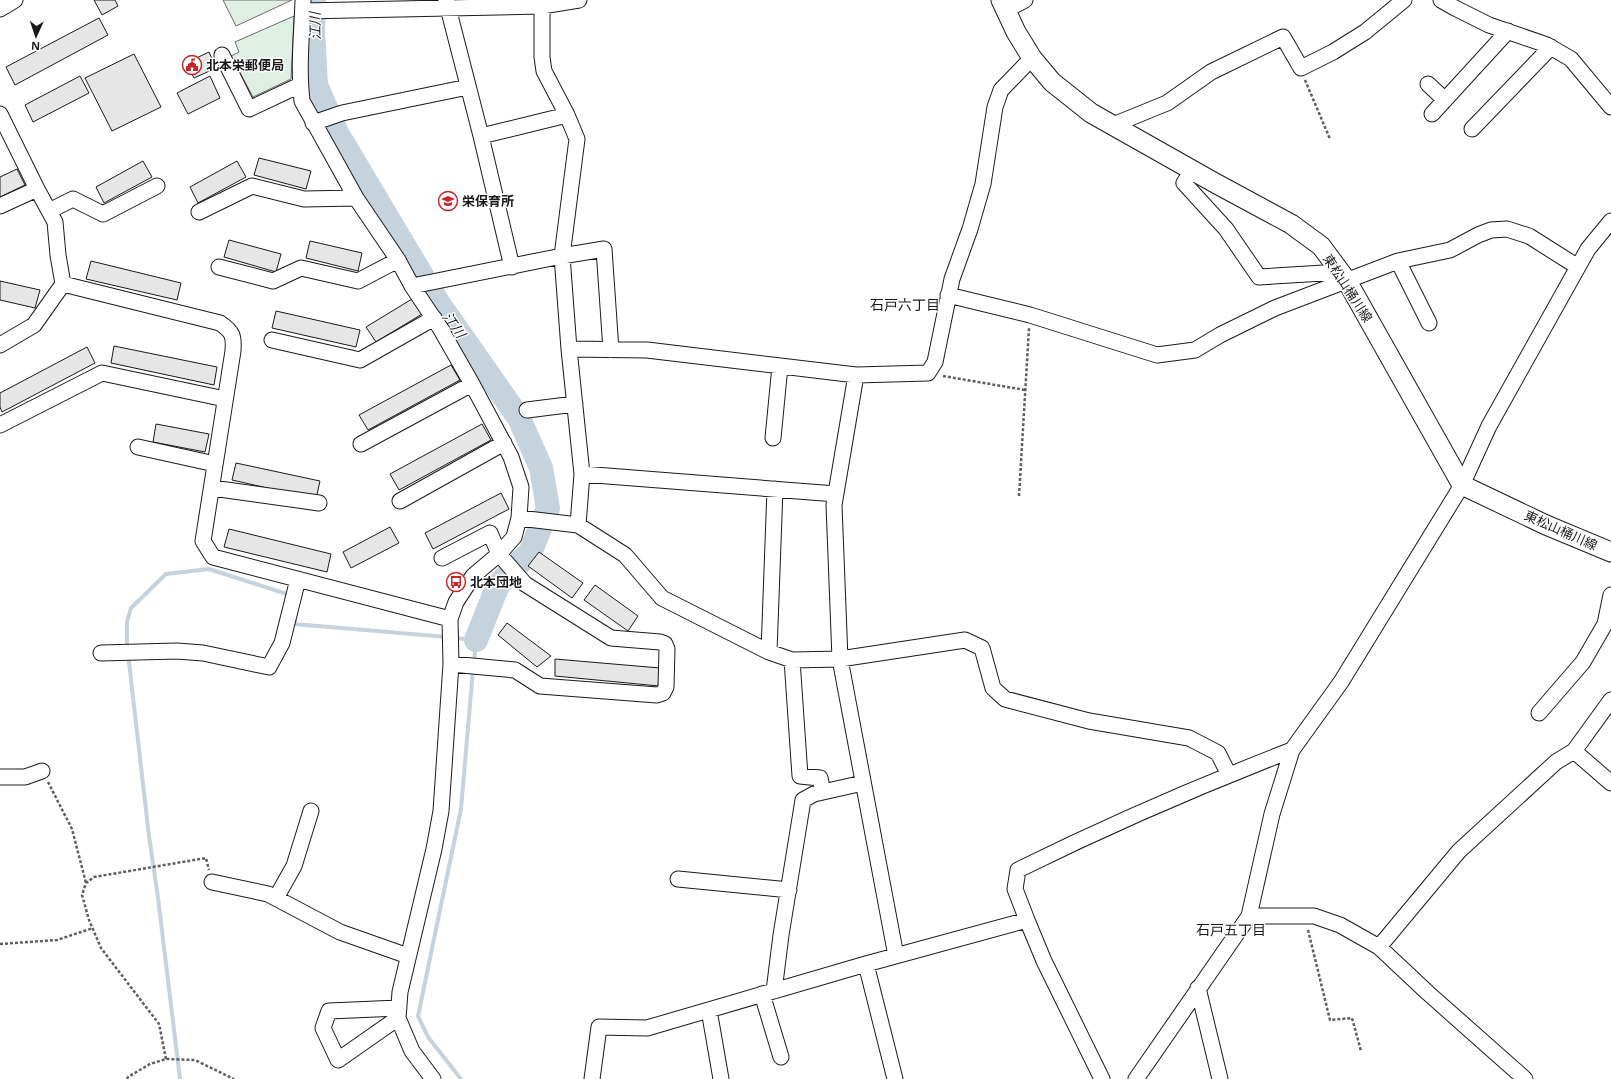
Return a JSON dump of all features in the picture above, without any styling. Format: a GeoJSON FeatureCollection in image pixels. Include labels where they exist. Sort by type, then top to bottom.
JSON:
{"type":"FeatureCollection","features":[{"type":"Feature","properties":{"kind":"main road","name":"東松山桶川線"},"geometry":{"type":"LineString","coordinates":[[1003,5],[1016,32],[1032,58],[1052,82],[1091,113],[1291,224],[1322,246],[1343,277],[1462,485],[1546,525],[1611,552]]}},
{"type":"Feature","properties":{"kind":"street"},"geometry":{"type":"LineString","coordinates":[[0,9],[15,0]]}},
{"type":"Feature","properties":{"kind":"street"},"geometry":{"type":"LineString","coordinates":[[433,1079],[412,1051],[398,1013],[400,992],[434,848],[441,811],[446,758],[451,664],[450,619],[456,602],[473,576],[499,554],[514,537],[519,518],[521,487],[511,457],[472,384],[434,318],[412,286],[398,260],[356,198],[302,101],[300,85],[300,55],[303,5],[538,3],[579,0]]}},
{"type":"Feature","properties":{"kind":"street"},"geometry":{"type":"LineString","coordinates":[[1003,5],[1025,0]]}},
{"type":"Feature","properties":{"kind":"street"},"geometry":{"type":"LineString","coordinates":[[1113,125],[1167,103],[1211,72],[1283,37],[1301,68],[1333,52],[1365,32],[1404,0]]}},
{"type":"Feature","properties":{"kind":"street"},"geometry":{"type":"LineString","coordinates":[[1442,0],[1489,25],[1551,47],[1572,59],[1611,107]]}},
{"type":"Feature","properties":{"kind":"street"},"geometry":{"type":"LineString","coordinates":[[538,3],[544,71],[577,139],[562,256],[569,349],[582,474],[578,525]]}},
{"type":"Feature","properties":{"kind":"street"},"geometry":{"type":"LineString","coordinates":[[447,4],[481,136],[512,267]]}},
{"type":"Feature","properties":{"kind":"street"},"geometry":{"type":"LineString","coordinates":[[1432,114],[1508,31]]}},
{"type":"Feature","properties":{"kind":"street"},"geometry":{"type":"LineString","coordinates":[[1472,129],[1551,47]]}},
{"type":"Feature","properties":{"kind":"street"},"geometry":{"type":"LineString","coordinates":[[222,55],[249,109],[300,85]]}},
{"type":"Feature","properties":{"kind":"street"},"geometry":{"type":"LineString","coordinates":[[569,349],[647,350],[856,375],[928,373],[935,362],[948,295],[983,184],[995,107],[1001,90],[1032,58]]}},
{"type":"Feature","properties":{"kind":"street"},"geometry":{"type":"LineString","coordinates":[[1428,84],[1445,100]]}},
{"type":"Feature","properties":{"kind":"street"},"geometry":{"type":"LineString","coordinates":[[313,123],[342,113],[468,87]]}},
{"type":"Feature","properties":{"kind":"street"},"geometry":{"type":"LineString","coordinates":[[0,114],[55,222],[58,255],[63,284],[34,326],[0,345]]}},
{"type":"Feature","properties":{"kind":"street"},"geometry":{"type":"LineString","coordinates":[[481,136],[567,116]]}},
{"type":"Feature","properties":{"kind":"street"},"geometry":{"type":"LineString","coordinates":[[1192,170],[1184,183],[1226,229],[1259,277],[1343,277]]}},
{"type":"Feature","properties":{"kind":"street"},"geometry":{"type":"LineString","coordinates":[[50,212],[73,199],[103,214],[157,186]]}},
{"type":"Feature","properties":{"kind":"street"},"geometry":{"type":"LineString","coordinates":[[199,212],[252,186],[304,199],[356,198]]}},
{"type":"Feature","properties":{"kind":"street"},"geometry":{"type":"LineString","coordinates":[[0,206],[37,189]]}},
{"type":"Feature","properties":{"kind":"street"},"geometry":{"type":"LineString","coordinates":[[1136,1079],[1249,916],[1272,814],[1292,750],[1341,682],[1462,485],[1489,426],[1588,249],[1611,221]]}},
{"type":"Feature","properties":{"kind":"street"},"geometry":{"type":"LineString","coordinates":[[948,295],[1030,315],[1157,355],[1194,350],[1220,335],[1343,277],[1398,261],[1450,250],[1478,235],[1491,230],[1508,229],[1529,236],[1578,267]]}},
{"type":"Feature","properties":{"kind":"street"},"geometry":{"type":"LineString","coordinates":[[412,286],[604,249],[611,350]]}},
{"type":"Feature","properties":{"kind":"street"},"geometry":{"type":"LineString","coordinates":[[219,267],[273,281],[301,268],[358,281],[398,260]]}},
{"type":"Feature","properties":{"kind":"street"},"geometry":{"type":"LineString","coordinates":[[1398,261],[1429,323]]}},
{"type":"Feature","properties":{"kind":"street"},"geometry":{"type":"LineString","coordinates":[[63,284],[220,323],[230,330],[234,339],[233,351],[203,541],[213,557],[450,619]]}},
{"type":"Feature","properties":{"kind":"street"},"geometry":{"type":"LineString","coordinates":[[272,340],[360,360],[434,318]]}},
{"type":"Feature","properties":{"kind":"street"},"geometry":{"type":"LineString","coordinates":[[773,438],[780,366]]}},
{"type":"Feature","properties":{"kind":"street"},"geometry":{"type":"LineString","coordinates":[[0,425],[102,373],[225,399]]}},
{"type":"Feature","properties":{"kind":"street"},"geometry":{"type":"LineString","coordinates":[[856,375],[834,505],[840,659],[896,956]]}},
{"type":"Feature","properties":{"kind":"street"},"geometry":{"type":"LineString","coordinates":[[361,444],[472,384]]}},
{"type":"Feature","properties":{"kind":"street"},"geometry":{"type":"LineString","coordinates":[[527,410],[575,404]]}},
{"type":"Feature","properties":{"kind":"street"},"geometry":{"type":"LineString","coordinates":[[400,501],[504,443]]}},
{"type":"Feature","properties":{"kind":"street"},"geometry":{"type":"LineString","coordinates":[[138,447],[215,464]]}},
{"type":"Feature","properties":{"kind":"street"},"geometry":{"type":"LineString","coordinates":[[582,474],[836,494]]}},
{"type":"Feature","properties":{"kind":"street"},"geometry":{"type":"LineString","coordinates":[[212,488],[319,503]]}},
{"type":"Feature","properties":{"kind":"street"},"geometry":{"type":"LineString","coordinates":[[769,652],[775,489]]}},
{"type":"Feature","properties":{"kind":"street"},"geometry":{"type":"LineString","coordinates":[[519,518],[578,525],[625,555],[662,598],[769,652],[792,660],[840,659],[966,640],[982,648],[993,688],[1005,699],[1089,721],[1190,738],[1218,753],[1229,775]]}},
{"type":"Feature","properties":{"kind":"street"},"geometry":{"type":"LineString","coordinates":[[442,558],[490,533],[499,554],[525,584],[611,638],[660,642],[665,644],[667,649],[666,687],[662,693],[657,695],[540,686],[515,670],[451,664]]}},
{"type":"Feature","properties":{"kind":"street"},"geometry":{"type":"LineString","coordinates":[[100,653],[203,653],[268,668],[282,643],[298,579]]}},
{"type":"Feature","properties":{"kind":"street"},"geometry":{"type":"LineString","coordinates":[[1539,713],[1583,662],[1605,624],[1611,595]]}},
{"type":"Feature","properties":{"kind":"street"},"geometry":{"type":"LineString","coordinates":[[792,660],[800,776],[820,778],[823,792]]}},
{"type":"Feature","properties":{"kind":"street"},"geometry":{"type":"LineString","coordinates":[[1379,947],[1459,851],[1556,762],[1574,751],[1611,700]]}},
{"type":"Feature","properties":{"kind":"street"},"geometry":{"type":"LineString","coordinates":[[1102,1079],[1044,961],[1027,920],[1015,889],[1018,870],[1229,775],[1292,750]]}},
{"type":"Feature","properties":{"kind":"street"},"geometry":{"type":"LineString","coordinates":[[1574,751],[1611,783]]}},
{"type":"Feature","properties":{"kind":"street"},"geometry":{"type":"LineString","coordinates":[[0,777],[25,777],[42,771]]}},
{"type":"Feature","properties":{"kind":"street"},"geometry":{"type":"LineString","coordinates":[[781,1057],[768,992],[789,890],[803,800],[814,794],[863,784]]}},
{"type":"Feature","properties":{"kind":"street"},"geometry":{"type":"LineString","coordinates":[[276,898],[294,866],[311,811]]}},
{"type":"Feature","properties":{"kind":"street"},"geometry":{"type":"LineString","coordinates":[[678,879],[789,890]]}},
{"type":"Feature","properties":{"kind":"street"},"geometry":{"type":"LineString","coordinates":[[212,882],[268,894],[340,932],[408,956]]}},
{"type":"Feature","properties":{"kind":"street"},"geometry":{"type":"LineString","coordinates":[[1249,916],[1314,916],[1340,925],[1379,947],[1428,993],[1525,1079]]}},
{"type":"Feature","properties":{"kind":"street"},"geometry":{"type":"LineString","coordinates":[[592,1079],[599,1028],[647,1028],[866,964],[1027,920]]}},
{"type":"Feature","properties":{"kind":"street"},"geometry":{"type":"LineString","coordinates":[[866,964],[895,1079]]}},
{"type":"Feature","properties":{"kind":"street"},"geometry":{"type":"LineString","coordinates":[[1198,988],[1220,1079]]}},
{"type":"Feature","properties":{"kind":"street"},"geometry":{"type":"LineString","coordinates":[[709,1010],[722,1079]]}},
{"type":"Feature","properties":{"kind":"street"},"geometry":{"type":"LineString","coordinates":[[329,1011],[398,1013],[338,1060],[322,1028],[329,1011]]}},
{"type":"Feature","properties":{"kind":"path"},"geometry":{"type":"LineString","coordinates":[[1301,68],[1330,139]]}},
{"type":"Feature","properties":{"kind":"path"},"geometry":{"type":"LineString","coordinates":[[1018,496],[1030,315]]}},
{"type":"Feature","properties":{"kind":"path"},"geometry":{"type":"LineString","coordinates":[[928,373],[1025,390]]}},
{"type":"Feature","properties":{"kind":"path"},"geometry":{"type":"LineString","coordinates":[[42,771],[72,829],[86,883],[82,895],[89,920],[102,948],[159,1024],[166,1059]]}},
{"type":"Feature","properties":{"kind":"path"},"geometry":{"type":"LineString","coordinates":[[86,883],[94,877],[206,858],[212,882]]}},
{"type":"Feature","properties":{"kind":"path"},"geometry":{"type":"LineString","coordinates":[[1305,915],[1330,1020],[1352,1018],[1361,1051]]}},
{"type":"Feature","properties":{"kind":"path"},"geometry":{"type":"LineString","coordinates":[[0,944],[57,940],[93,928]]}},
{"type":"Feature","properties":{"kind":"path"},"geometry":{"type":"LineString","coordinates":[[127,1079],[150,1064],[166,1059],[195,1060],[234,1079]]}},
{"type":"Feature","properties":{"kind":"green space"},"geometry":{"type":"Polygon","coordinates":[[[223,0],[292,0],[236,26],[223,0]]]}},
{"type":"Feature","properties":{"kind":"green space"},"geometry":{"type":"Polygon","coordinates":[[[294,16],[291,79],[253,97],[231,56],[239,52],[235,42],[294,16]]]}},
{"type":"Feature","properties":{"kind":"building"},"geometry":{"type":"Polygon","coordinates":[[[94,0],[115,0],[118,6],[102,15],[94,0]]]}},
{"type":"Feature","properties":{"kind":"building"},"geometry":{"type":"Polygon","coordinates":[[[99,18],[108,35],[15,85],[6,67],[99,18]]]}},
{"type":"Feature","properties":{"kind":"building"},"geometry":{"type":"Polygon","coordinates":[[[209,52],[216,68],[194,78],[186,63],[209,52]]]}},
{"type":"Feature","properties":{"kind":"building"},"geometry":{"type":"Polygon","coordinates":[[[134,54],[161,107],[112,131],[85,78],[134,54]]]}},
{"type":"Feature","properties":{"kind":"building"},"geometry":{"type":"Polygon","coordinates":[[[80,76],[89,93],[33,122],[25,105],[80,76]]]}},
{"type":"Feature","properties":{"kind":"building"},"geometry":{"type":"Polygon","coordinates":[[[210,76],[220,98],[188,114],[177,93],[210,76]]]}},
{"type":"Feature","properties":{"kind":"building"},"geometry":{"type":"Polygon","coordinates":[[[259,158],[311,171],[306,189],[254,175],[259,158]]]}},
{"type":"Feature","properties":{"kind":"building"},"geometry":{"type":"Polygon","coordinates":[[[143,161],[152,177],[104,203],[96,187],[143,161]]]}},
{"type":"Feature","properties":{"kind":"building"},"geometry":{"type":"Polygon","coordinates":[[[237,161],[246,177],[198,203],[190,187],[237,161]]]}},
{"type":"Feature","properties":{"kind":"building"},"geometry":{"type":"Polygon","coordinates":[[[17,169],[25,185],[0,197],[0,177],[17,169]]]}},
{"type":"Feature","properties":{"kind":"building"},"geometry":{"type":"Polygon","coordinates":[[[229,240],[281,254],[276,272],[224,257],[229,240]]]}},
{"type":"Feature","properties":{"kind":"building"},"geometry":{"type":"Polygon","coordinates":[[[310,241],[362,253],[358,271],[306,258],[310,241]]]}},
{"type":"Feature","properties":{"kind":"building"},"geometry":{"type":"Polygon","coordinates":[[[91,261],[181,283],[177,300],[86,279],[91,261]]]}},
{"type":"Feature","properties":{"kind":"building"},"geometry":{"type":"Polygon","coordinates":[[[0,281],[40,290],[35,308],[0,300],[0,281]]]}},
{"type":"Feature","properties":{"kind":"building"},"geometry":{"type":"Polygon","coordinates":[[[412,299],[422,314],[376,342],[366,327],[412,299]]]}},
{"type":"Feature","properties":{"kind":"building"},"geometry":{"type":"Polygon","coordinates":[[[276,311],[360,330],[356,347],[272,328],[276,311]]]}},
{"type":"Feature","properties":{"kind":"building"},"geometry":{"type":"Polygon","coordinates":[[[114,346],[217,367],[214,385],[111,363],[114,346]]]}},
{"type":"Feature","properties":{"kind":"building"},"geometry":{"type":"Polygon","coordinates":[[[87,347],[95,363],[2,412],[0,407],[0,393],[87,347]]]}},
{"type":"Feature","properties":{"kind":"building"},"geometry":{"type":"Polygon","coordinates":[[[451,365],[460,380],[368,430],[359,415],[451,365]]]}},
{"type":"Feature","properties":{"kind":"building"},"geometry":{"type":"Polygon","coordinates":[[[156,424],[209,434],[205,452],[153,442],[156,424]]]}},
{"type":"Feature","properties":{"kind":"building"},"geometry":{"type":"Polygon","coordinates":[[[482,424],[491,440],[399,490],[390,474],[482,424]]]}},
{"type":"Feature","properties":{"kind":"building"},"geometry":{"type":"Polygon","coordinates":[[[236,463],[320,481],[316,499],[232,480],[236,463]]]}},
{"type":"Feature","properties":{"kind":"building"},"geometry":{"type":"Polygon","coordinates":[[[501,493],[509,509],[433,549],[425,533],[501,493]]]}},
{"type":"Feature","properties":{"kind":"building"},"geometry":{"type":"Polygon","coordinates":[[[390,527],[399,543],[351,568],[343,552],[390,527]]]}},
{"type":"Feature","properties":{"kind":"building"},"geometry":{"type":"Polygon","coordinates":[[[229,529],[331,554],[327,572],[224,547],[229,529]]]}},
{"type":"Feature","properties":{"kind":"building"},"geometry":{"type":"Polygon","coordinates":[[[539,552],[583,583],[572,598],[528,566],[539,552]]]}},
{"type":"Feature","properties":{"kind":"building"},"geometry":{"type":"Polygon","coordinates":[[[595,585],[638,616],[628,631],[584,600],[595,585]]]}},
{"type":"Feature","properties":{"kind":"building"},"geometry":{"type":"Polygon","coordinates":[[[507,623],[551,656],[537,667],[498,635],[507,623]]]}},
{"type":"Feature","properties":{"kind":"building"},"geometry":{"type":"Polygon","coordinates":[[[555,659],[660,668],[659,686],[555,676],[555,659]]]}},
{"type":"Feature","properties":{"kind":"waterway","name":"江川"},"geometry":{"type":"LineString","coordinates":[[314,0],[313,30],[316,85],[337,133],[439,304],[519,418],[541,468],[548,508],[531,551],[498,585],[476,640]]}},
{"type":"Feature","properties":{"kind":"waterway"},"geometry":{"type":"LineString","coordinates":[[180,1079],[149,836],[127,645],[127,622],[131,608],[166,574],[209,569],[290,595]]}},
{"type":"Feature","properties":{"kind":"waterway"},"geometry":{"type":"LineString","coordinates":[[295,621],[294,624],[447,637]]}},
{"type":"Feature","properties":{"kind":"waterway","name":"江川"},"geometry":{"type":"LineString","coordinates":[[454,638],[476,640],[474,663]]}},
{"type":"Feature","properties":{"kind":"waterway"},"geometry":{"type":"LineString","coordinates":[[461,1079],[428,1037],[418,1016],[461,809],[473,670]]}},
{"type":"Feature","properties":{"kind":"place","name":"北本栄郵便局"},"geometry":{"type":"Point","coordinates":[192,65]}},
{"type":"Feature","properties":{"kind":"place","name":"栄保育所"},"geometry":{"type":"Point","coordinates":[448,201]}},
{"type":"Feature","properties":{"kind":"place","name":"北本団地"},"geometry":{"type":"Point","coordinates":[456,582]}},
{"type":"Feature","properties":{"kind":"district","name":"石戸六丁目"},"geometry":{"type":"Point","coordinates":[905,305]}},
{"type":"Feature","properties":{"kind":"district","name":"石戸五丁目"},"geometry":{"type":"Point","coordinates":[1231,930]}}]}
